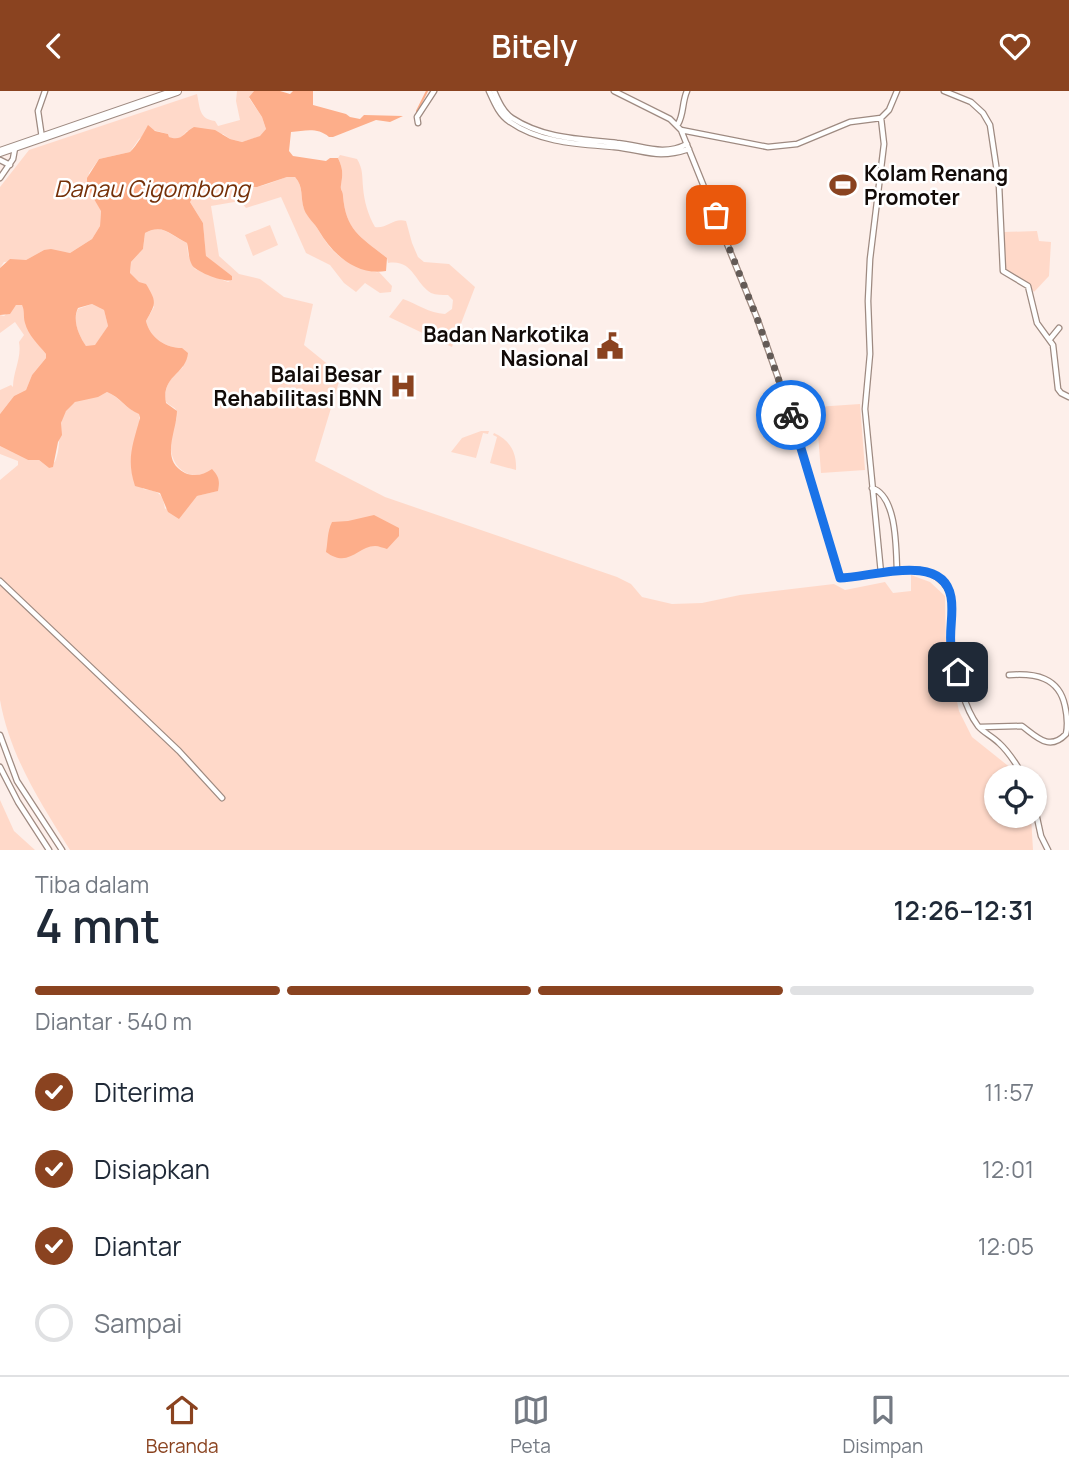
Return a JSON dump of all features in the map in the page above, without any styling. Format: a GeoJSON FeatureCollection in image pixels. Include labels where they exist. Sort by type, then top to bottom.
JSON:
{"type":"FeatureCollection","features":[{"type":"Feature","properties":{"kind":"highway"},"geometry":{"type":"LineString","coordinates":[[1,156],[15,147],[157,94],[177,91]]}},
{"type":"Feature","properties":{"kind":"street"},"geometry":{"type":"LineString","coordinates":[[42,139],[38,111],[45,91]]}},
{"type":"Feature","properties":{"kind":"street"},"geometry":{"type":"LineString","coordinates":[[418,123],[417,117],[434,91]]}},
{"type":"Feature","properties":{"kind":"street"},"geometry":{"type":"LineString","coordinates":[[491,91],[503,116],[513,124],[539,135],[575,145],[623,146],[662,151],[688,147]]}},
{"type":"Feature","properties":{"kind":"street"},"geometry":{"type":"LineString","coordinates":[[614,91],[680,127],[758,146],[779,147],[805,141],[850,122],[881,117],[889,110],[897,91]]}},
{"type":"Feature","properties":{"kind":"street"},"geometry":{"type":"LineString","coordinates":[[687,91],[680,127],[757,318],[789,406],[840,578],[914,569],[935,576],[948,587],[952,602],[952,650],[966,700],[979,727],[1003,746],[1016,765]]}},
{"type":"Feature","properties":{"kind":"street"},"geometry":{"type":"LineString","coordinates":[[944,91],[971,102],[987,118],[999,185],[1003,271],[1026,284],[1037,323],[1053,345],[1058,389],[1069,397]]}},
{"type":"Feature","properties":{"kind":"street"},"geometry":{"type":"LineString","coordinates":[[881,117],[884,144],[871,249],[868,296],[870,354],[865,409],[881,573]]}},
{"type":"Feature","properties":{"kind":"street"},"geometry":{"type":"LineString","coordinates":[[0,178],[15,156],[15,147]]}},
{"type":"Feature","properties":{"kind":"street"},"geometry":{"type":"LineString","coordinates":[[1,156],[10,165]]}},
{"type":"Feature","properties":{"kind":"street"},"geometry":{"type":"LineString","coordinates":[[1050,339],[1059,328]]}},
{"type":"Feature","properties":{"kind":"street"},"geometry":{"type":"LineString","coordinates":[[872,488],[880,491],[888,503],[897,571]]}},
{"type":"Feature","properties":{"kind":"street"},"geometry":{"type":"LineString","coordinates":[[0,581],[179,751],[222,797]]}},
{"type":"Feature","properties":{"kind":"street"},"geometry":{"type":"LineString","coordinates":[[979,727],[1022,726],[1036,739],[1048,743],[1068,734],[1065,706],[1056,686],[1036,675],[1009,675]]}},
{"type":"Feature","properties":{"kind":"street"},"geometry":{"type":"LineString","coordinates":[[0,735],[17,781],[62,850]]}},
{"type":"Feature","properties":{"kind":"street"},"geometry":{"type":"LineString","coordinates":[[0,767],[18,802],[49,850]]}},
{"type":"Feature","properties":{"kind":"street"},"geometry":{"type":"LineString","coordinates":[[1039,828],[1048,850]]}},
{"type":"Feature","properties":{"kind":"street"},"geometry":{"type":"LineString","coordinates":[[43,841],[52,836]]}},
{"type":"Feature","properties":{"kind":"shaded area"},"geometry":{"type":"Polygon","coordinates":[[[237,91],[254,91],[249,98],[262,117],[266,129],[261,136],[242,142],[223,134],[187,131],[175,139],[168,134],[146,128],[146,134],[130,152],[99,159],[89,173],[87,187],[101,210],[100,226],[92,239],[70,253],[44,250],[26,260],[4,262],[0,268],[0,187],[29,150],[197,94],[203,115],[215,121],[218,126],[240,120],[237,91]]]}},
{"type":"Feature","properties":{"kind":"shaded area"},"geometry":{"type":"Polygon","coordinates":[[[340,155],[357,159],[359,163],[365,203],[375,227],[406,221],[418,257],[424,262],[449,264],[475,287],[452,347],[389,317],[403,299],[445,314],[452,309],[453,300],[448,295],[431,293],[403,264],[388,263],[387,258],[356,232],[345,208],[341,188],[342,171],[338,158],[340,155]]]}},
{"type":"Feature","properties":{"kind":"shaded area"},"geometry":{"type":"Polygon","coordinates":[[[295,177],[301,188],[305,212],[332,250],[349,263],[379,272],[392,286],[391,292],[380,293],[365,283],[356,292],[344,283],[330,265],[306,253],[281,197],[246,208],[240,201],[211,206],[219,256],[239,274],[260,279],[284,297],[313,304],[304,345],[341,375],[315,461],[385,497],[617,577],[631,584],[642,597],[672,604],[702,603],[740,595],[834,584],[845,590],[885,582],[893,593],[911,591],[911,575],[930,582],[945,596],[946,650],[959,711],[972,737],[1007,765],[984,765],[984,828],[1032,828],[1033,850],[70,850],[37,796],[19,759],[0,700],[0,480],[18,465],[18,461],[0,454],[0,446],[28,460],[39,460],[49,468],[56,459],[62,421],[68,407],[79,400],[107,392],[139,413],[143,489],[159,494],[165,509],[217,491],[212,470],[199,475],[189,474],[174,460],[171,441],[177,413],[166,402],[166,391],[172,378],[183,367],[182,348],[165,344],[155,337],[148,327],[146,321],[154,307],[130,274],[131,262],[143,249],[145,233],[157,229],[187,243],[188,254],[195,269],[228,282],[232,280],[232,276],[206,257],[203,223],[190,202],[194,195],[209,187],[255,187],[295,177]]]}},
{"type":"Feature","properties":{"kind":"shaded area"},"geometry":{"type":"Polygon","coordinates":[[[270,225],[278,245],[253,256],[245,235],[270,225]]]}},
{"type":"Feature","properties":{"kind":"shaded area"},"geometry":{"type":"Polygon","coordinates":[[[1037,231],[1039,241],[1051,242],[1049,276],[1034,292],[1025,281],[1010,277],[1004,260],[1003,244],[1004,232],[1037,231]]]}},
{"type":"Feature","properties":{"kind":"shaded area"},"geometry":{"type":"Polygon","coordinates":[[[92,304],[104,310],[108,326],[95,346],[86,346],[77,328],[76,313],[78,309],[92,304]]]}},
{"type":"Feature","properties":{"kind":"shaded area"},"geometry":{"type":"Polygon","coordinates":[[[16,305],[25,308],[28,327],[46,358],[32,375],[26,390],[14,396],[0,414],[0,390],[11,385],[13,387],[19,342],[24,335],[15,322],[0,333],[0,315],[4,316],[16,305]]]}},
{"type":"Feature","properties":{"kind":"shaded area"},"geometry":{"type":"Polygon","coordinates":[[[860,404],[865,470],[821,473],[816,407],[860,404]]]}},
{"type":"Feature","properties":{"kind":"shaded area"},"geometry":{"type":"Polygon","coordinates":[[[489,431],[488,434],[483,433],[476,458],[451,452],[462,438],[489,431]]]}},
{"type":"Feature","properties":{"kind":"shaded area"},"geometry":{"type":"Polygon","coordinates":[[[494,433],[504,439],[511,448],[516,470],[490,463],[497,437],[494,433]]]}},
{"type":"Feature","properties":{"kind":"shaded area"},"geometry":{"type":"Polygon","coordinates":[[[0,800],[14,831],[35,850],[0,850],[0,800]]]}},
{"type":"Feature","properties":{"kind":"water","name":"Danau Cigombong"},"geometry":{"type":"Polygon","coordinates":[[[254,91],[280,91],[290,94],[293,91],[313,91],[313,105],[350,117],[360,119],[364,115],[403,116],[390,122],[376,120],[333,137],[315,131],[291,132],[289,151],[293,156],[326,161],[338,158],[342,168],[341,188],[347,218],[362,238],[387,258],[386,271],[375,272],[356,267],[331,248],[305,212],[300,185],[295,177],[257,187],[217,186],[196,191],[190,202],[203,223],[206,256],[232,276],[232,280],[217,278],[195,268],[190,260],[187,243],[157,229],[145,233],[143,249],[131,262],[130,273],[139,282],[146,284],[152,295],[154,303],[146,321],[151,332],[165,344],[182,348],[188,353],[183,366],[167,386],[165,394],[166,403],[177,411],[171,445],[173,461],[188,474],[199,475],[212,469],[218,479],[218,491],[197,496],[179,519],[168,512],[160,493],[135,486],[131,459],[139,414],[107,392],[75,402],[66,411],[61,423],[62,435],[53,467],[49,468],[39,460],[28,460],[0,446],[0,414],[14,396],[26,390],[46,354],[28,332],[22,305],[16,305],[10,314],[0,315],[0,268],[10,259],[26,260],[44,250],[70,253],[92,239],[100,226],[101,211],[87,187],[87,178],[99,159],[130,152],[148,125],[173,138],[180,137],[194,127],[215,130],[230,139],[242,142],[260,136],[266,129],[249,97],[254,91]],[[92,304],[78,308],[76,323],[86,346],[95,345],[108,326],[104,310],[92,304]]]}},
{"type":"Feature","properties":{"kind":"water"},"geometry":{"type":"Polygon","coordinates":[[[374,515],[399,528],[399,536],[387,549],[369,547],[347,558],[334,557],[326,552],[332,522],[374,515]]]}},
{"type":"Feature","properties":{"kind":"waterway"},"geometry":{"type":"LineString","coordinates":[[417,111],[427,91]]}},
{"type":"Feature","properties":{"kind":"way so far"},"geometry":{"type":"LineString","coordinates":[[716,215],[738,266],[791,415]]}},
{"type":"Feature","properties":{"kind":"place","name":"Kolam Renang Promoter"},"geometry":{"type":"Point","coordinates":[843,185]}},
{"type":"Feature","properties":{"kind":"place","name":"Badan Narkotika Nasional"},"geometry":{"type":"Point","coordinates":[610,346]}},
{"type":"Feature","properties":{"kind":"place","name":"Balai Besar Rehabilitasi BNN"},"geometry":{"type":"Point","coordinates":[403,386]}},
{"type":"Feature","properties":{"kind":"route"},"geometry":{"type":"LineString","coordinates":[[791,415],[840,578],[914,569],[941,580],[948,587],[951,598],[951,646],[958,672]]}}]}
